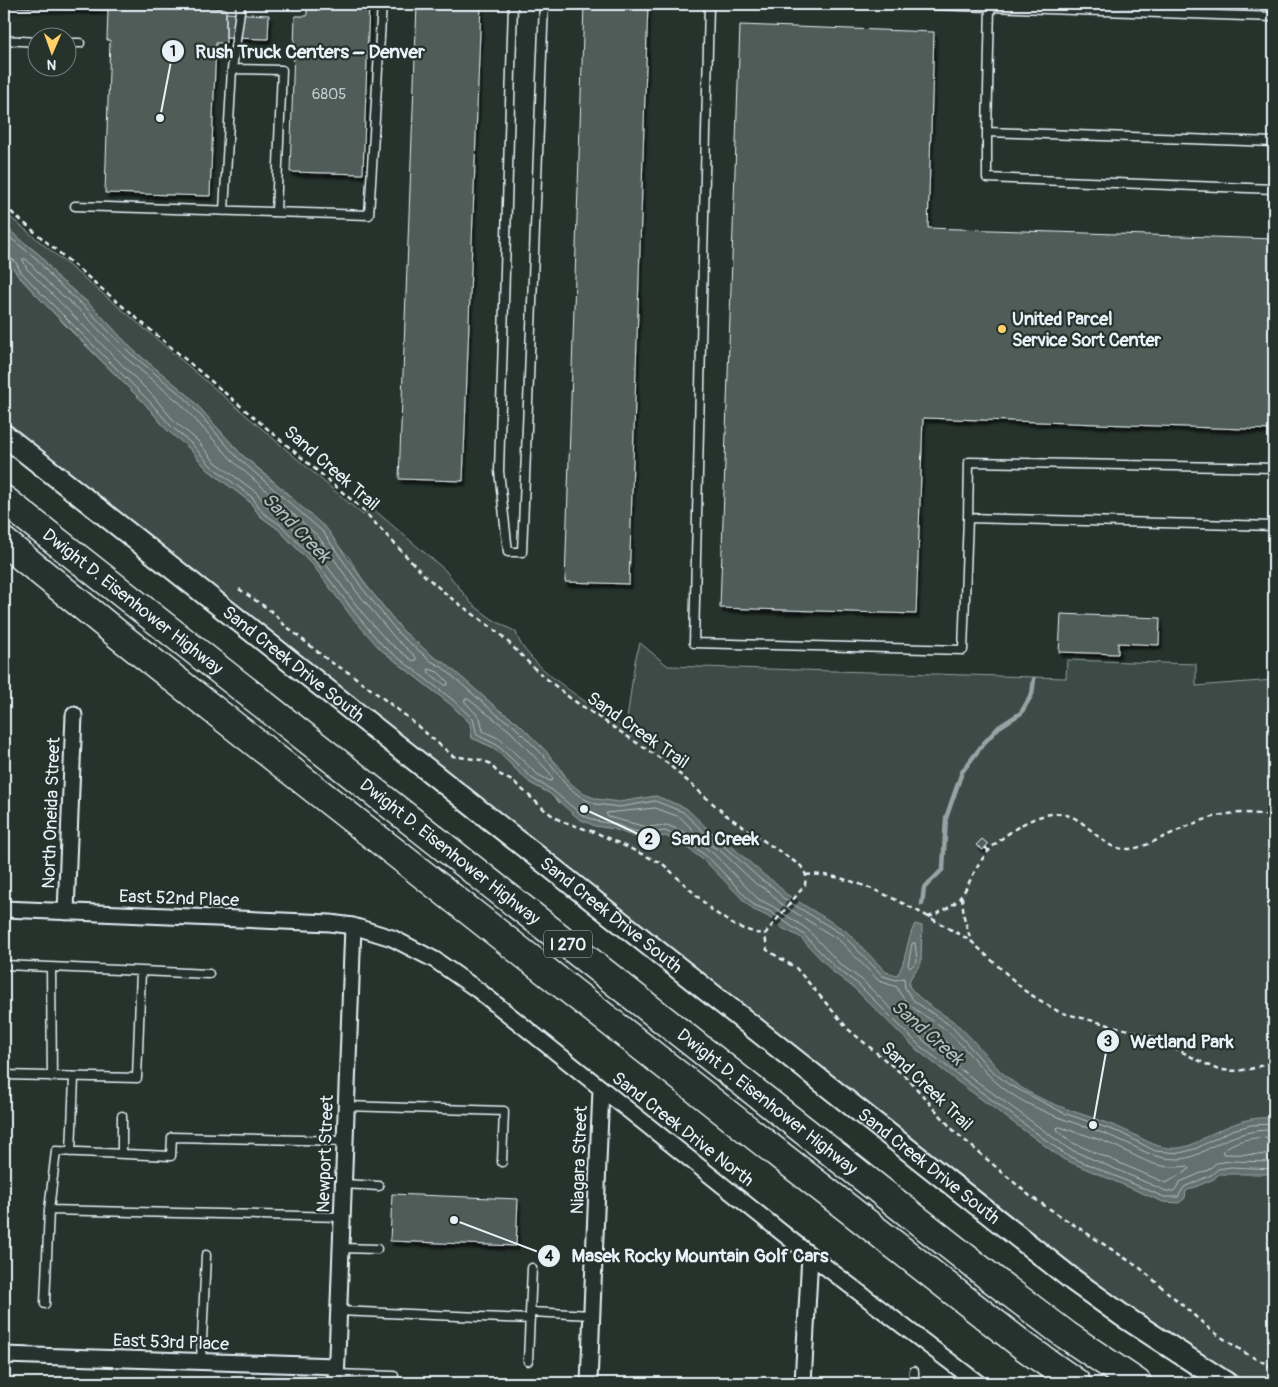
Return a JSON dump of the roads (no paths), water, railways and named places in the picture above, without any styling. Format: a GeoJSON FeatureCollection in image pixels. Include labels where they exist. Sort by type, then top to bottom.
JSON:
{"type":"FeatureCollection","features":[{"type":"Feature","properties":{"kind":"highway","name":"Dwight D. Eisenhower Highway"},"geometry":{"type":"LineString","coordinates":[[4,500],[984,1272],[1066,1335],[1137,1383]]}},
{"type":"Feature","properties":{"kind":"highway","name":"Dwight D. Eisenhower Highway"},"geometry":{"type":"LineString","coordinates":[[4,542],[121,637],[781,1156],[1025,1347],[1076,1383]]}},
{"type":"Feature","properties":{"kind":"main road","name":"Sand Creek Drive South"},"geometry":{"type":"LineString","coordinates":[[4,435],[1073,1280],[1123,1316],[1226,1383]]}},
{"type":"Feature","properties":{"kind":"street","name":"North Oneida Street"},"geometry":{"type":"LineString","coordinates":[[66,912],[74,715]]}},
{"type":"Feature","properties":{"kind":"street","name":"East 52nd Place"},"geometry":{"type":"LineString","coordinates":[[4,909],[353,926]]}},
{"type":"Feature","properties":{"kind":"street","name":"Sand Creek Drive North"},"geometry":{"type":"LineString","coordinates":[[353,926],[392,938],[435,960],[478,990],[810,1255],[978,1383]]}},
{"type":"Feature","properties":{"kind":"street","name":"Newport Street"},"geometry":{"type":"LineString","coordinates":[[336,1374],[353,926]]}},
{"type":"Feature","properties":{"kind":"street","name":"Niagara Street"},"geometry":{"type":"LineString","coordinates":[[589,1383],[601,1089]]}},
{"type":"Feature","properties":{"kind":"street"},"geometry":{"type":"LineString","coordinates":[[804,1383],[810,1255]]}},
{"type":"Feature","properties":{"kind":"street","name":"East 53rd Place"},"geometry":{"type":"LineString","coordinates":[[4,1355],[201,1362],[336,1374]]}},
{"type":"Feature","properties":{"kind":"lane"},"geometry":{"type":"LineString","coordinates":[[224,211],[232,69],[241,4]]}},
{"type":"Feature","properties":{"kind":"lane"},"geometry":{"type":"LineString","coordinates":[[75,206],[369,215],[382,4]]}},
{"type":"Feature","properties":{"kind":"lane"},"geometry":{"type":"LineString","coordinates":[[513,4],[500,471],[508,552],[522,552],[544,4]]}},
{"type":"Feature","properties":{"kind":"lane"},"geometry":{"type":"LineString","coordinates":[[709,4],[694,643],[963,650],[970,462],[1274,468]]}},
{"type":"Feature","properties":{"kind":"lane"},"geometry":{"type":"LineString","coordinates":[[906,4],[1274,17]]}},
{"type":"Feature","properties":{"kind":"lane"},"geometry":{"type":"LineString","coordinates":[[990,7],[987,178],[1274,190]]}},
{"type":"Feature","properties":{"kind":"lane"},"geometry":{"type":"LineString","coordinates":[[4,40],[28,41]]}},
{"type":"Feature","properties":{"kind":"lane"},"geometry":{"type":"LineString","coordinates":[[232,69],[282,70],[276,212]]}},
{"type":"Feature","properties":{"kind":"lane"},"geometry":{"type":"LineString","coordinates":[[987,132],[1274,142]]}},
{"type":"Feature","properties":{"kind":"lane"},"geometry":{"type":"LineString","coordinates":[[968,518],[1274,526]]}},
{"type":"Feature","properties":{"kind":"lane"},"geometry":{"type":"LineString","coordinates":[[4,965],[209,974]]}},
{"type":"Feature","properties":{"kind":"lane"},"geometry":{"type":"LineString","coordinates":[[51,968],[52,1077]]}},
{"type":"Feature","properties":{"kind":"lane"},"geometry":{"type":"LineString","coordinates":[[4,1075],[137,1078],[140,971]]}},
{"type":"Feature","properties":{"kind":"lane"},"geometry":{"type":"LineString","coordinates":[[71,1152],[74,1078]]}},
{"type":"Feature","properties":{"kind":"lane"},"geometry":{"type":"LineString","coordinates":[[346,1106],[504,1111],[502,1162]]}},
{"type":"Feature","properties":{"kind":"lane"},"geometry":{"type":"LineString","coordinates":[[122,1116],[122,1154]]}},
{"type":"Feature","properties":{"kind":"lane"},"geometry":{"type":"LineString","coordinates":[[45,1304],[50,1210],[56,1152],[171,1156],[172,1137],[345,1141]]}},
{"type":"Feature","properties":{"kind":"lane"},"geometry":{"type":"LineString","coordinates":[[343,1184],[380,1186]]}},
{"type":"Feature","properties":{"kind":"lane"},"geometry":{"type":"LineString","coordinates":[[50,1210],[342,1217]]}},
{"type":"Feature","properties":{"kind":"lane"},"geometry":{"type":"LineString","coordinates":[[341,1248],[377,1249]]}},
{"type":"Feature","properties":{"kind":"lane"},"geometry":{"type":"LineString","coordinates":[[201,1362],[206,1255]]}},
{"type":"Feature","properties":{"kind":"lane"},"geometry":{"type":"LineString","coordinates":[[528,1360],[532,1268]]}},
{"type":"Feature","properties":{"kind":"lane"},"geometry":{"type":"LineString","coordinates":[[338,1310],[592,1315]]}},
{"type":"Feature","properties":{"kind":"lane"},"geometry":{"type":"LineString","coordinates":[[914,1371],[914,1383]]}},
{"type":"Feature","properties":{"kind":"lane"},"geometry":{"type":"LineString","coordinates":[[336,1374],[394,1376]]}},
{"type":"Feature","properties":{"kind":"water"},"geometry":{"type":"Polygon","coordinates":[[[4,226],[41,256],[57,277],[91,305],[133,350],[188,395],[241,454],[327,529],[366,585],[403,631],[434,657],[445,663],[499,710],[517,722],[546,751],[569,782],[584,794],[597,799],[619,802],[656,796],[686,808],[711,832],[728,843],[764,875],[776,883],[786,894],[846,931],[886,972],[897,975],[915,924],[922,926],[921,963],[910,979],[909,986],[924,1001],[961,1028],[1008,1078],[1034,1095],[1063,1108],[1108,1123],[1156,1145],[1170,1148],[1190,1145],[1249,1119],[1274,1119],[1274,1174],[1219,1174],[1214,1179],[1186,1191],[1185,1198],[1179,1203],[1163,1202],[1063,1159],[917,1050],[854,988],[833,972],[800,937],[782,928],[767,916],[752,909],[707,863],[681,843],[665,836],[648,839],[632,836],[614,829],[595,826],[579,819],[549,793],[530,783],[494,748],[472,738],[470,723],[450,704],[380,649],[351,616],[313,565],[278,529],[260,516],[250,502],[207,469],[189,448],[167,430],[146,405],[36,295],[4,258],[4,226]]]}},
{"type":"Feature","properties":{"kind":"waterway"},"geometry":{"type":"LineString","coordinates":[[922,904],[924,888],[943,869],[946,818],[962,772],[983,744],[999,727],[1021,713],[1032,694],[1034,679]]}},
{"type":"Feature","properties":{"kind":"place","name":"Rush Truck Centers – Denver"},"geometry":{"type":"Point","coordinates":[160,118]}},
{"type":"Feature","properties":{"kind":"place","name":"United Parcel Service Sort Center"},"geometry":{"type":"Point","coordinates":[1002,329]}},
{"type":"Feature","properties":{"kind":"place","name":"Sand Creek"},"geometry":{"type":"Point","coordinates":[584,809]}},
{"type":"Feature","properties":{"kind":"place","name":"Wetland Park"},"geometry":{"type":"Point","coordinates":[1093,1125]}},
{"type":"Feature","properties":{"kind":"place","name":"Masek Rocky Mountain Golf Cars"},"geometry":{"type":"Point","coordinates":[454,1220]}}]}
